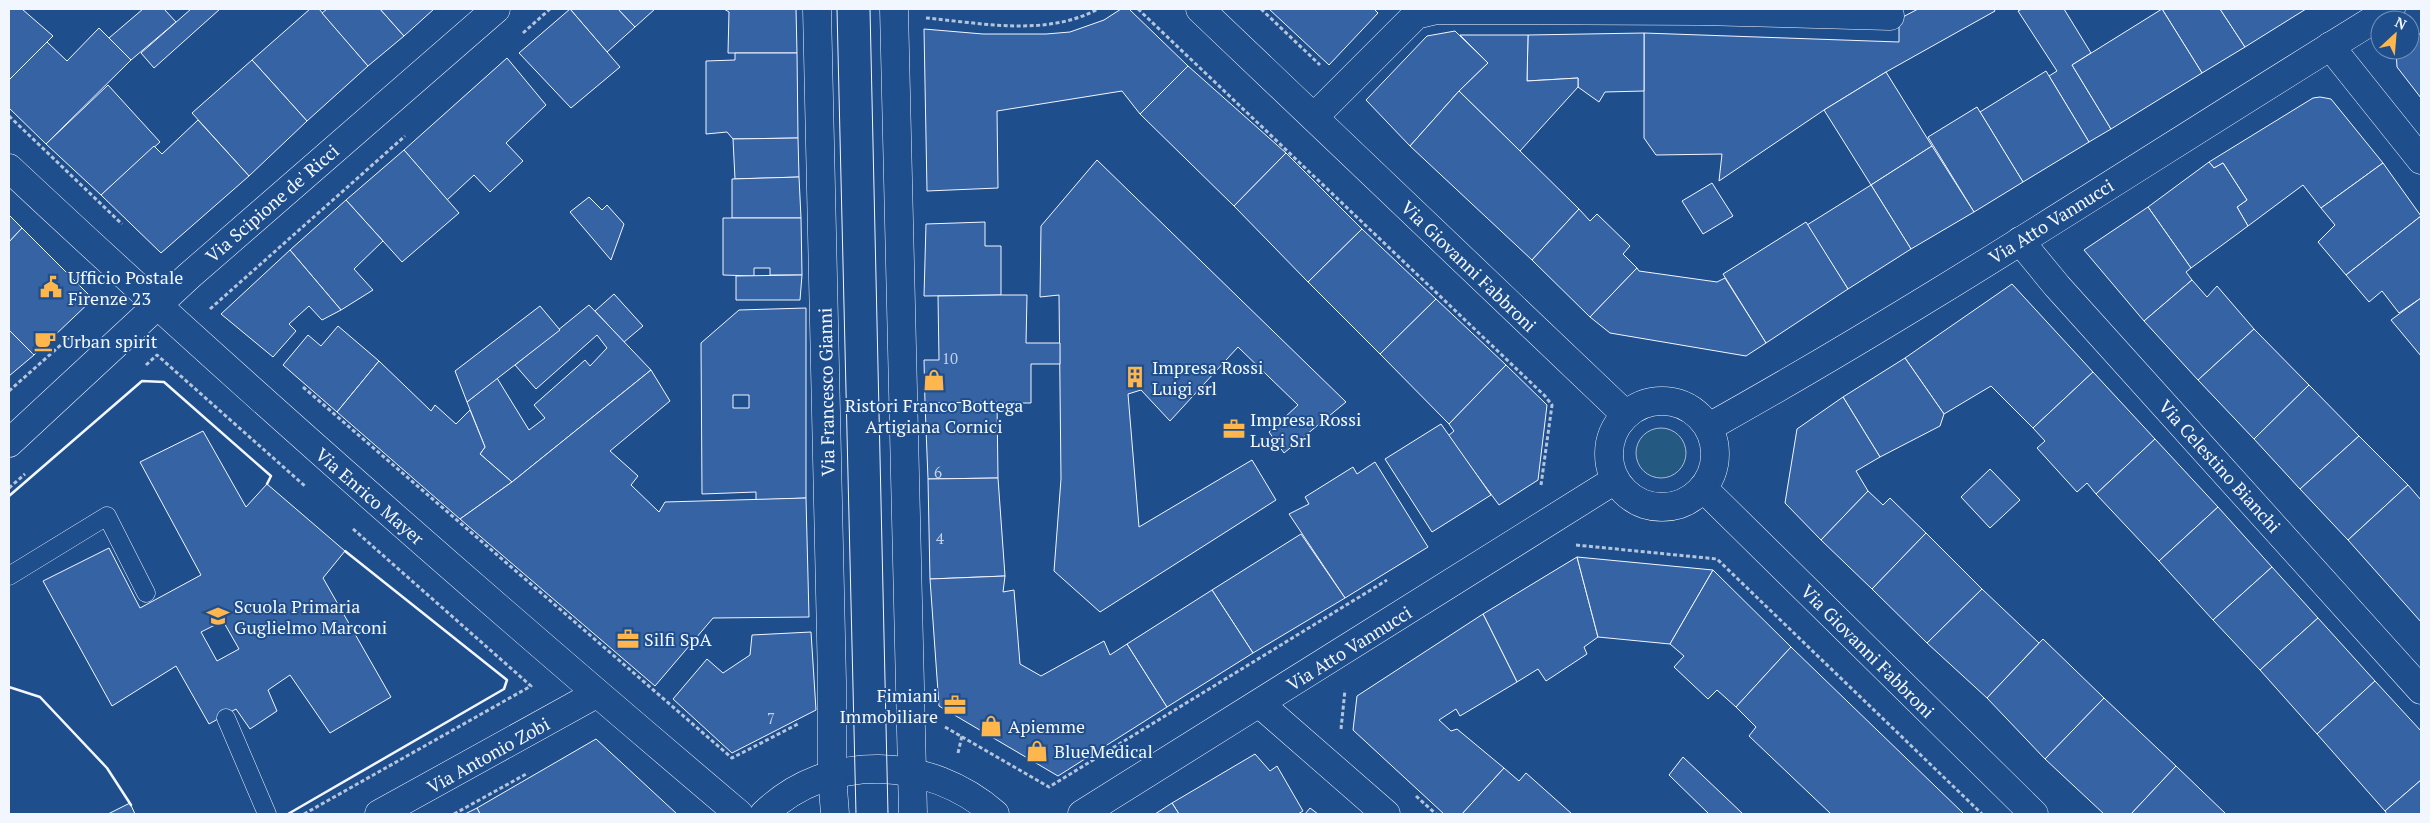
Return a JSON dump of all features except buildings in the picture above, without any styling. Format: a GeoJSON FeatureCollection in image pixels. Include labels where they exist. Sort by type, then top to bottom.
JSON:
{"type":"FeatureCollection","features":[{"type":"Feature","properties":{"kind":"street","name":"Via Scipione de' Ricci"},"geometry":{"type":"LineString","coordinates":[[9,443],[156,307],[496,9]]}},
{"type":"Feature","properties":{"kind":"street","name":"Via Francesco Gianni"},"geometry":{"type":"LineString","coordinates":[[817,9],[832,681],[832,775],[835,814]]}},
{"type":"Feature","properties":{"kind":"street"},"geometry":{"type":"LineString","coordinates":[[894,9],[913,814]]}},
{"type":"Feature","properties":{"kind":"street","name":"Via Giovanni Fabbroni"},"geometry":{"type":"LineString","coordinates":[[1200,9],[1625,414]]}},
{"type":"Feature","properties":{"kind":"street","name":"Via Atto Vannucci"},"geometry":{"type":"LineString","coordinates":[[1709,427],[1775,390],[2020,241],[2391,9]]}},
{"type":"Feature","properties":{"kind":"street"},"geometry":{"type":"LineString","coordinates":[[1314,117],[1416,15],[1437,10],[1700,11],[1890,16]]}},
{"type":"Feature","properties":{"kind":"street"},"geometry":{"type":"LineString","coordinates":[[2330,46],[2421,160]]}},
{"type":"Feature","properties":{"kind":"street","name":"Via Enrico Mayer"},"geometry":{"type":"LineString","coordinates":[[9,168],[156,307],[596,694],[739,814]]}},
{"type":"Feature","properties":{"kind":"street","name":"Via Celestino Bianchi"},"geometry":{"type":"LineString","coordinates":[[2020,241],[2058,286],[2421,690]]}},
{"type":"Feature","properties":{"kind":"street"},"geometry":{"type":"LineString","coordinates":[[1653,400],[1672,401],[1686,406],[1697,414],[1709,427],[1716,454],[1710,477],[1703,488],[1685,502],[1672,507],[1654,506],[1631,497],[1615,480],[1609,462],[1609,445],[1614,427],[1625,414],[1644,403],[1653,400]]}},
{"type":"Feature","properties":{"kind":"street","name":"Via Atto Vannucci"},"geometry":{"type":"LineString","coordinates":[[1082,814],[1615,480]]}},
{"type":"Feature","properties":{"kind":"street","name":"Via Giovanni Fabbroni"},"geometry":{"type":"LineString","coordinates":[[1703,488],[2034,814]]}},
{"type":"Feature","properties":{"kind":"street","name":"Via Antonio Zobi"},"geometry":{"type":"LineString","coordinates":[[379,814],[596,694]]}},
{"type":"Feature","properties":{"kind":"street"},"geometry":{"type":"LineString","coordinates":[[1260,704],[1386,814]]}},
{"type":"Feature","properties":{"kind":"street"},"geometry":{"type":"LineString","coordinates":[[764,814],[799,788],[832,775],[871,769],[912,771],[952,784],[976,798],[995,814]]}},
{"type":"Feature","properties":{"kind":"lane"},"geometry":{"type":"LineString","coordinates":[[9,576],[107,516],[146,593]]}},
{"type":"Feature","properties":{"kind":"lane"},"geometry":{"type":"LineString","coordinates":[[226,718],[267,814]]}},
{"type":"Feature","properties":{"kind":"path"},"geometry":{"type":"LineString","coordinates":[[521,34],[550,9]]}},
{"type":"Feature","properties":{"kind":"path"},"geometry":{"type":"LineString","coordinates":[[923,18],[1001,25],[1040,25],[1062,22],[1098,9]]}},
{"type":"Feature","properties":{"kind":"path"},"geometry":{"type":"LineString","coordinates":[[1138,9],[1545,396],[1552,405],[1541,486],[1535,489]]}},
{"type":"Feature","properties":{"kind":"path"},"geometry":{"type":"LineString","coordinates":[[1261,9],[1321,67]]}},
{"type":"Feature","properties":{"kind":"path"},"geometry":{"type":"LineString","coordinates":[[9,116],[126,228]]}},
{"type":"Feature","properties":{"kind":"path"},"geometry":{"type":"LineString","coordinates":[[217,315],[210,309],[406,136]]}},
{"type":"Feature","properties":{"kind":"path"},"geometry":{"type":"LineString","coordinates":[[9,391],[76,332]]}},
{"type":"Feature","properties":{"kind":"path"},"geometry":{"type":"LineString","coordinates":[[142,368],[157,355],[306,488]]}},
{"type":"Feature","properties":{"kind":"path"},"geometry":{"type":"LineString","coordinates":[[297,382],[732,758],[805,721]]}},
{"type":"Feature","properties":{"kind":"path"},"geometry":{"type":"LineString","coordinates":[[9,488],[31,468]]}},
{"type":"Feature","properties":{"kind":"path"},"geometry":{"type":"LineString","coordinates":[[304,814],[531,686],[350,526]]}},
{"type":"Feature","properties":{"kind":"path"},"geometry":{"type":"LineString","coordinates":[[1572,545],[1717,559],[1982,814]]}},
{"type":"Feature","properties":{"kind":"path"},"geometry":{"type":"LineString","coordinates":[[941,724],[1049,787],[1395,575]]}},
{"type":"Feature","properties":{"kind":"path"},"geometry":{"type":"LineString","coordinates":[[1345,690],[1341,730],[1348,736]]}},
{"type":"Feature","properties":{"kind":"path"},"geometry":{"type":"LineString","coordinates":[[454,814],[529,772]]}},
{"type":"Feature","properties":{"kind":"path"},"geometry":{"type":"LineString","coordinates":[[1414,795],[1436,814]]}},
{"type":"Feature","properties":{"kind":"shaded area"},"geometry":{"type":"Polygon","coordinates":[[[1656,428],[1666,428],[1679,435],[1686,448],[1686,458],[1679,471],[1666,478],[1656,478],[1647,474],[1640,467],[1636,458],[1636,448],[1640,439],[1647,432],[1656,428]]]}},
{"type":"Feature","properties":{"kind":"tram line"},"geometry":{"type":"LineString","coordinates":[[837,9],[856,814]]}},
{"type":"Feature","properties":{"kind":"tram line"},"geometry":{"type":"LineString","coordinates":[[870,9],[888,814]]}},
{"type":"Feature","properties":{"kind":"wall"},"geometry":{"type":"LineString","coordinates":[[9,496],[142,381],[164,382],[271,476],[267,484]]}},
{"type":"Feature","properties":{"kind":"wall"},"geometry":{"type":"LineString","coordinates":[[288,814],[504,689],[507,680],[345,551]]}},
{"type":"Feature","properties":{"kind":"wall"},"geometry":{"type":"LineString","coordinates":[[9,687],[40,697],[107,768],[131,805]]}},
{"type":"Feature","properties":{"kind":"place","name":"Ufficio Postale Firenze 23"},"geometry":{"type":"Point","coordinates":[51,287]}},
{"type":"Feature","properties":{"kind":"place","name":"Urban spirit"},"geometry":{"type":"Point","coordinates":[45,341]}},
{"type":"Feature","properties":{"kind":"place","name":"Impresa Rossi Luigi srl"},"geometry":{"type":"Point","coordinates":[1135,377]}},
{"type":"Feature","properties":{"kind":"place","name":"Ristori Franco Bottega Artigiana Cornici"},"geometry":{"type":"Point","coordinates":[934,380]}},
{"type":"Feature","properties":{"kind":"place","name":"Impresa Rossi Lugi Srl"},"geometry":{"type":"Point","coordinates":[1234,429]}},
{"type":"Feature","properties":{"kind":"place","name":"Scuola Primaria Guglielmo Marconi"},"geometry":{"type":"Point","coordinates":[218,616]}},
{"type":"Feature","properties":{"kind":"place","name":"Silfi SpA"},"geometry":{"type":"Point","coordinates":[628,639]}},
{"type":"Feature","properties":{"kind":"place","name":"Fimiani Immobiliare"},"geometry":{"type":"Point","coordinates":[955,705]}},
{"type":"Feature","properties":{"kind":"place","name":"Apiemme"},"geometry":{"type":"Point","coordinates":[991,726]}},
{"type":"Feature","properties":{"kind":"place","name":"BlueMedical"},"geometry":{"type":"Point","coordinates":[1037,751]}}]}
